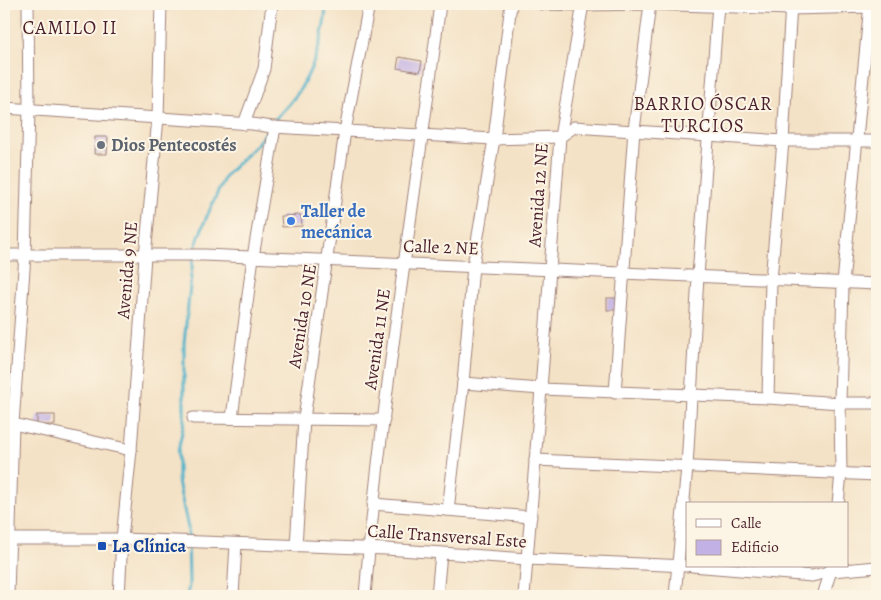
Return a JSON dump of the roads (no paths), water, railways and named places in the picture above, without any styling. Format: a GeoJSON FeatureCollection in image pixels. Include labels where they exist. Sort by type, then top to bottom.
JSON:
{"type":"FeatureCollection","features":[{"type":"Feature","properties":{"kind":"street"},"geometry":{"type":"LineString","coordinates":[[8,596],[8,423],[25,255],[29,110],[28,4]]}},
{"type":"Feature","properties":{"kind":"street","name":"Avenida 9 NE"},"geometry":{"type":"LineString","coordinates":[[119,596],[145,256],[158,118],[161,4]]}},
{"type":"Feature","properties":{"kind":"street"},"geometry":{"type":"LineString","coordinates":[[248,124],[264,69],[272,4]]}},
{"type":"Feature","properties":{"kind":"street","name":"Avenida 10 NE"},"geometry":{"type":"LineString","coordinates":[[296,546],[304,419],[346,131],[369,4]]}},
{"type":"Feature","properties":{"kind":"street"},"geometry":{"type":"LineString","coordinates":[[423,135],[440,4]]}},
{"type":"Feature","properties":{"kind":"street"},"geometry":{"type":"LineString","coordinates":[[448,510],[474,266],[494,139],[511,4]]}},
{"type":"Feature","properties":{"kind":"street"},"geometry":{"type":"LineString","coordinates":[[542,4],[791,7],[870,5],[843,283],[840,403],[841,473],[838,502]]}},
{"type":"Feature","properties":{"kind":"street"},"geometry":{"type":"LineString","coordinates":[[615,393],[634,130],[650,4]]}},
{"type":"Feature","properties":{"kind":"street","name":"Avenida 12 NE"},"geometry":{"type":"LineString","coordinates":[[524,596],[560,137],[583,5]]}},
{"type":"Feature","properties":{"kind":"street"},"geometry":{"type":"LineString","coordinates":[[675,596],[683,566],[698,276],[718,5]]}},
{"type":"Feature","properties":{"kind":"street"},"geometry":{"type":"LineString","coordinates":[[768,398],[772,280],[791,7]]}},
{"type":"Feature","properties":{"kind":"street"},"geometry":{"type":"LineString","coordinates":[[4,108],[274,127],[494,139],[560,137],[574,127],[783,141],[877,141]]}},
{"type":"Feature","properties":{"kind":"street"},"geometry":{"type":"LineString","coordinates":[[232,418],[253,257],[274,127]]}},
{"type":"Feature","properties":{"kind":"street","name":"Avenida 11 NE"},"geometry":{"type":"LineString","coordinates":[[365,596],[373,504],[423,135]]}},
{"type":"Feature","properties":{"kind":"street","name":"Calle 2 NE"},"geometry":{"type":"LineString","coordinates":[[4,255],[204,255],[877,284]]}},
{"type":"Feature","properties":{"kind":"street"},"geometry":{"type":"LineString","coordinates":[[463,383],[615,393],[877,403]]}},
{"type":"Feature","properties":{"kind":"street"},"geometry":{"type":"LineString","coordinates":[[193,418],[384,420]]}},
{"type":"Feature","properties":{"kind":"street"},"geometry":{"type":"LineString","coordinates":[[8,423],[131,450]]}},
{"type":"Feature","properties":{"kind":"street"},"geometry":{"type":"LineString","coordinates":[[535,460],[877,474]]}},
{"type":"Feature","properties":{"kind":"street"},"geometry":{"type":"LineString","coordinates":[[373,504],[531,517]]}},
{"type":"Feature","properties":{"kind":"street"},"geometry":{"type":"LineString","coordinates":[[7,539],[122,540]]}},
{"type":"Feature","properties":{"kind":"street","name":"Calle Transversal Este"},"geometry":{"type":"LineString","coordinates":[[122,540],[369,549],[683,566]]}},
{"type":"Feature","properties":{"kind":"street"},"geometry":{"type":"LineString","coordinates":[[233,596],[236,544]]}},
{"type":"Feature","properties":{"kind":"street"},"geometry":{"type":"LineString","coordinates":[[438,596],[441,553]]}},
{"type":"Feature","properties":{"kind":"street"},"geometry":{"type":"LineString","coordinates":[[848,568],[877,566]]}},
{"type":"Feature","properties":{"kind":"street"},"geometry":{"type":"LineString","coordinates":[[716,568],[812,576],[832,569],[847,568]]}},
{"type":"Feature","properties":{"kind":"street"},"geometry":{"type":"LineString","coordinates":[[823,596],[832,569]]}},
{"type":"Feature","properties":{"kind":"waterway"},"geometry":{"type":"LineString","coordinates":[[272,123],[296,96],[312,67],[322,36],[326,4]]}},
{"type":"Feature","properties":{"kind":"waterway"},"geometry":{"type":"LineString","coordinates":[[194,251],[225,176],[257,144],[269,128]]}},
{"type":"Feature","properties":{"kind":"waterway"},"geometry":{"type":"LineString","coordinates":[[187,596],[189,585],[188,528],[178,481],[178,452],[184,422],[184,343],[193,258]]}},
{"type":"Feature","properties":{"kind":"place","name":"Dios Pentecostés"},"geometry":{"type":"Point","coordinates":[101,145]}},
{"type":"Feature","properties":{"kind":"place","name":"Taller de mecánica"},"geometry":{"type":"Point","coordinates":[291,221]}},
{"type":"Feature","properties":{"kind":"place","name":"La Clínica"},"geometry":{"type":"Point","coordinates":[102,546]}},
{"type":"Feature","properties":{"kind":"district","name":"CAMILO II"},"geometry":{"type":"Point","coordinates":[70,27]}},
{"type":"Feature","properties":{"kind":"district","name":"BARRIO ÓSCAR TURCIOS"},"geometry":{"type":"Point","coordinates":[703,114]}}]}
